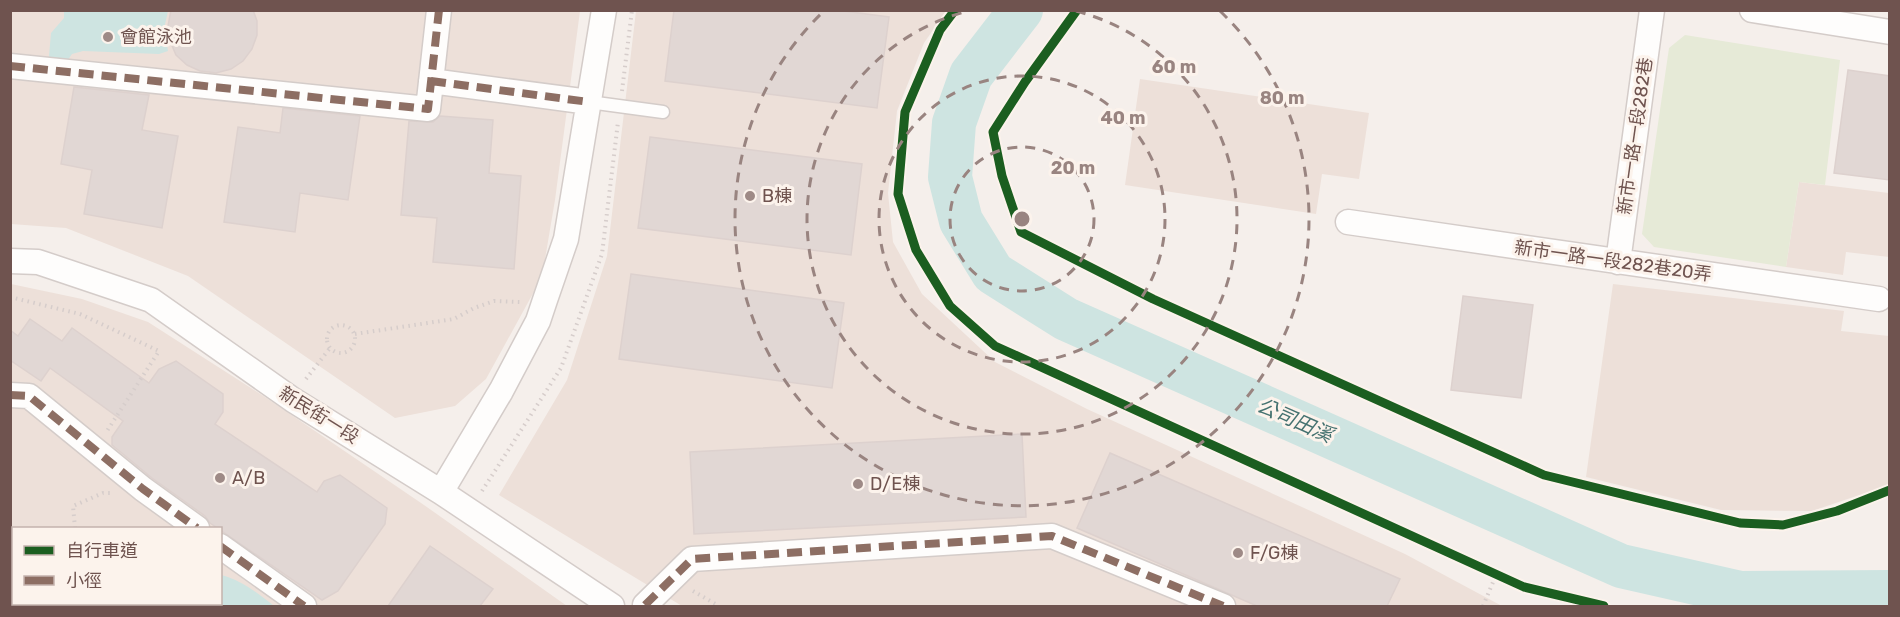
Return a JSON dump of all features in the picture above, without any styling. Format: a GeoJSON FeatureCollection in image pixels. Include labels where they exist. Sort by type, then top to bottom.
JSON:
{"type":"FeatureCollection","features":[{"type":"Feature","properties":{"kind":"street"},"geometry":{"type":"LineString","coordinates":[[10,66],[428,109],[439,10]]}},
{"type":"Feature","properties":{"kind":"street"},"geometry":{"type":"LineString","coordinates":[[441,492],[501,391],[538,321],[566,238],[604,10]]}},
{"type":"Feature","properties":{"kind":"street","name":"新市一路一段282巷"},"geometry":{"type":"LineString","coordinates":[[1618,262],[1652,10]]}},
{"type":"Feature","properties":{"kind":"street"},"geometry":{"type":"LineString","coordinates":[[1752,10],[1890,32]]}},
{"type":"Feature","properties":{"kind":"street"},"geometry":{"type":"LineString","coordinates":[[431,81],[589,102]]}},
{"type":"Feature","properties":{"kind":"street","name":"新市一路一段282巷20弄"},"geometry":{"type":"LineString","coordinates":[[1348,222],[1879,299]]}},
{"type":"Feature","properties":{"kind":"street","name":"新民街一段"},"geometry":{"type":"LineString","coordinates":[[10,261],[38,262],[151,300],[293,400],[441,492],[612,606]]}},
{"type":"Feature","properties":{"kind":"street"},"geometry":{"type":"LineString","coordinates":[[10,395],[29,396],[143,489],[196,527]]}},
{"type":"Feature","properties":{"kind":"street"},"geometry":{"type":"LineString","coordinates":[[645,605],[692,559],[1052,536],[1223,606]]}},
{"type":"Feature","properties":{"kind":"street"},"geometry":{"type":"LineString","coordinates":[[222,547],[304,606]]}},
{"type":"Feature","properties":{"kind":"lane"},"geometry":{"type":"LineString","coordinates":[[589,102],[663,112]]}},
{"type":"Feature","properties":{"kind":"path"},"geometry":{"type":"LineString","coordinates":[[478,496],[561,368],[602,254],[632,10]]}},
{"type":"Feature","properties":{"kind":"path"},"geometry":{"type":"LineString","coordinates":[[954,10],[940,30],[905,112],[898,194],[916,250],[950,306],[995,346],[1524,587],[1604,606]]}},
{"type":"Feature","properties":{"kind":"path"},"geometry":{"type":"LineString","coordinates":[[1077,10],[1025,82],[993,132],[1002,176],[1021,232],[1153,299],[1544,475],[1740,523],[1783,525],[1837,511],[1890,490]]}},
{"type":"Feature","properties":{"kind":"path"},"geometry":{"type":"LineString","coordinates":[[10,297],[80,314],[159,351],[95,450]]}},
{"type":"Feature","properties":{"kind":"path"},"geometry":{"type":"LineString","coordinates":[[355,334],[454,319],[474,308],[494,301],[524,302]]}},
{"type":"Feature","properties":{"kind":"path"},"geometry":{"type":"LineString","coordinates":[[335,326],[347,326],[355,334],[355,345],[346,354],[334,353],[327,345],[327,333],[335,326]]}},
{"type":"Feature","properties":{"kind":"path"},"geometry":{"type":"LineString","coordinates":[[306,379],[330,348]]}},
{"type":"Feature","properties":{"kind":"path"},"geometry":{"type":"LineString","coordinates":[[75,527],[74,506],[103,493],[143,489]]}},
{"type":"Feature","properties":{"kind":"path"},"geometry":{"type":"LineString","coordinates":[[1483,606],[1496,575]]}},
{"type":"Feature","properties":{"kind":"shaded area"},"geometry":{"type":"Polygon","coordinates":[[[10,11],[580,11],[555,200],[542,277],[486,379],[455,406],[395,418],[188,276],[66,228],[11,224],[10,11]]]}},
{"type":"Feature","properties":{"kind":"shaded area","name":"會館泳池"},"geometry":{"type":"Polygon","coordinates":[[[64,11],[168,11],[164,29],[168,51],[159,54],[83,51],[72,54],[65,64],[52,62],[49,56],[51,33],[64,18],[64,11]]]}},
{"type":"Feature","properties":{"kind":"shaded area"},"geometry":{"type":"Polygon","coordinates":[[[636,11],[946,11],[924,43],[897,111],[888,193],[893,242],[922,294],[995,362],[1087,409],[1405,554],[1502,606],[682,606],[499,495],[567,380],[607,256],[636,11]]]}},
{"type":"Feature","properties":{"kind":"shaded area"},"geometry":{"type":"Polygon","coordinates":[[[1140,79],[1369,113],[1359,179],[1322,174],[1316,214],[1125,185],[1140,79]]]}},
{"type":"Feature","properties":{"kind":"shaded area"},"geometry":{"type":"Polygon","coordinates":[[[1799,182],[1889,193],[1889,257],[1846,252],[1843,275],[1786,267],[1799,182]]]}},
{"type":"Feature","properties":{"kind":"shaded area"},"geometry":{"type":"Polygon","coordinates":[[[11,284],[82,299],[148,322],[262,395],[567,606],[11,606],[11,284]]]}},
{"type":"Feature","properties":{"kind":"shaded area"},"geometry":{"type":"Polygon","coordinates":[[[1613,284],[1844,311],[1841,331],[1889,336],[1889,485],[1812,511],[1721,510],[1586,477],[1613,284]]]}},
{"type":"Feature","properties":{"kind":"shaded area"},"geometry":{"type":"Polygon","coordinates":[[[222,575],[242,584],[274,606],[178,605],[222,605],[222,575]]]}},
{"type":"Feature","properties":{"kind":"green space"},"geometry":{"type":"Polygon","coordinates":[[[1685,35],[1840,60],[1825,185],[1799,182],[1786,267],[1654,247],[1642,234],[1669,48],[1685,35]]]}},
{"type":"Feature","properties":{"kind":"building"},"geometry":{"type":"Polygon","coordinates":[[[171,10],[253,10],[257,21],[257,35],[252,49],[243,61],[231,69],[216,73],[200,71],[187,65],[176,55],[170,41],[168,26],[171,10]]]}},
{"type":"Feature","properties":{"kind":"building"},"geometry":{"type":"Polygon","coordinates":[[[674,10],[836,10],[889,17],[877,108],[665,81],[674,10]]]}},
{"type":"Feature","properties":{"kind":"building"},"geometry":{"type":"Polygon","coordinates":[[[1848,70],[1890,76],[1890,180],[1834,173],[1848,70]]]}},
{"type":"Feature","properties":{"kind":"building"},"geometry":{"type":"Polygon","coordinates":[[[74,87],[149,95],[142,130],[178,136],[162,228],[84,214],[92,170],[61,164],[74,87]]]}},
{"type":"Feature","properties":{"kind":"building"},"geometry":{"type":"Polygon","coordinates":[[[283,108],[360,116],[348,200],[300,193],[295,232],[224,222],[238,127],[280,133],[283,108]]]}},
{"type":"Feature","properties":{"kind":"building"},"geometry":{"type":"Polygon","coordinates":[[[440,116],[493,120],[489,173],[521,176],[514,269],[433,262],[437,218],[401,215],[409,121],[433,122],[440,116]]]}},
{"type":"Feature","properties":{"kind":"building","name":"B棟"},"geometry":{"type":"Polygon","coordinates":[[[650,137],[862,164],[851,255],[638,228],[650,137]]]}},
{"type":"Feature","properties":{"kind":"building"},"geometry":{"type":"Polygon","coordinates":[[[631,274],[844,303],[832,388],[619,359],[631,274]]]}},
{"type":"Feature","properties":{"kind":"building"},"geometry":{"type":"Polygon","coordinates":[[[1463,296],[1533,305],[1521,398],[1451,390],[1463,296]]]}},
{"type":"Feature","properties":{"kind":"building","name":"A/B"},"geometry":{"type":"Polygon","coordinates":[[[30,319],[62,341],[72,328],[149,383],[159,369],[176,361],[223,394],[223,412],[215,424],[317,492],[324,481],[340,475],[387,508],[385,524],[338,591],[322,600],[222,531],[222,527],[216,527],[210,523],[205,516],[152,478],[112,445],[112,437],[123,421],[50,368],[41,381],[10,360],[10,330],[18,336],[30,319]]]}},
{"type":"Feature","properties":{"kind":"building","name":"D/E棟"},"geometry":{"type":"Polygon","coordinates":[[[1022,434],[1026,517],[694,534],[690,452],[1022,434]]]}},
{"type":"Feature","properties":{"kind":"building","name":"F/G棟"},"geometry":{"type":"Polygon","coordinates":[[[1110,453],[1400,579],[1387,606],[1257,606],[1077,528],[1110,453]]]}},
{"type":"Feature","properties":{"kind":"building"},"geometry":{"type":"Polygon","coordinates":[[[430,546],[493,589],[480,606],[388,606],[430,546]]]}},
{"type":"Feature","properties":{"kind":"waterway","name":"公司田溪"},"geometry":{"type":"LineString","coordinates":[[1021,10],[971,75],[954,123],[950,177],[961,221],[993,273],[1066,319],[1621,566],[1740,593],[1890,592]]}},
{"type":"Feature","properties":{"kind":"marked path"},"geometry":{"type":"LineString","coordinates":[[10,66],[428,109],[439,10]]}},
{"type":"Feature","properties":{"kind":"marked path"},"geometry":{"type":"LineString","coordinates":[[431,81],[589,102]]}},
{"type":"Feature","properties":{"kind":"marked path"},"geometry":{"type":"LineString","coordinates":[[10,395],[29,396],[143,489],[196,527]]}},
{"type":"Feature","properties":{"kind":"marked path"},"geometry":{"type":"LineString","coordinates":[[645,605],[692,559],[1052,536],[1223,606]]}},
{"type":"Feature","properties":{"kind":"marked path"},"geometry":{"type":"LineString","coordinates":[[222,547],[304,606]]}},
{"type":"Feature","properties":{"kind":"cycle path"},"geometry":{"type":"LineString","coordinates":[[955,10],[940,30],[905,112],[898,194],[916,250],[950,306],[995,346],[1524,587],[1604,606]]}},
{"type":"Feature","properties":{"kind":"cycle path"},"geometry":{"type":"LineString","coordinates":[[1077,10],[1025,82],[993,132],[1002,176],[1021,232],[1153,299],[1544,475],[1740,523],[1783,525],[1837,511],[1890,490]]}},
{"type":"Feature","properties":{"kind":"place","name":"會館泳池"},"geometry":{"type":"Point","coordinates":[108,37]}},
{"type":"Feature","properties":{"kind":"place","name":"B棟"},"geometry":{"type":"Point","coordinates":[750,196]}},
{"type":"Feature","properties":{"kind":"place","name":"A/B"},"geometry":{"type":"Point","coordinates":[220,478]}},
{"type":"Feature","properties":{"kind":"place","name":"D/E棟"},"geometry":{"type":"Point","coordinates":[858,484]}},
{"type":"Feature","properties":{"kind":"place","name":"F/G棟"},"geometry":{"type":"Point","coordinates":[1238,553]}}]}
